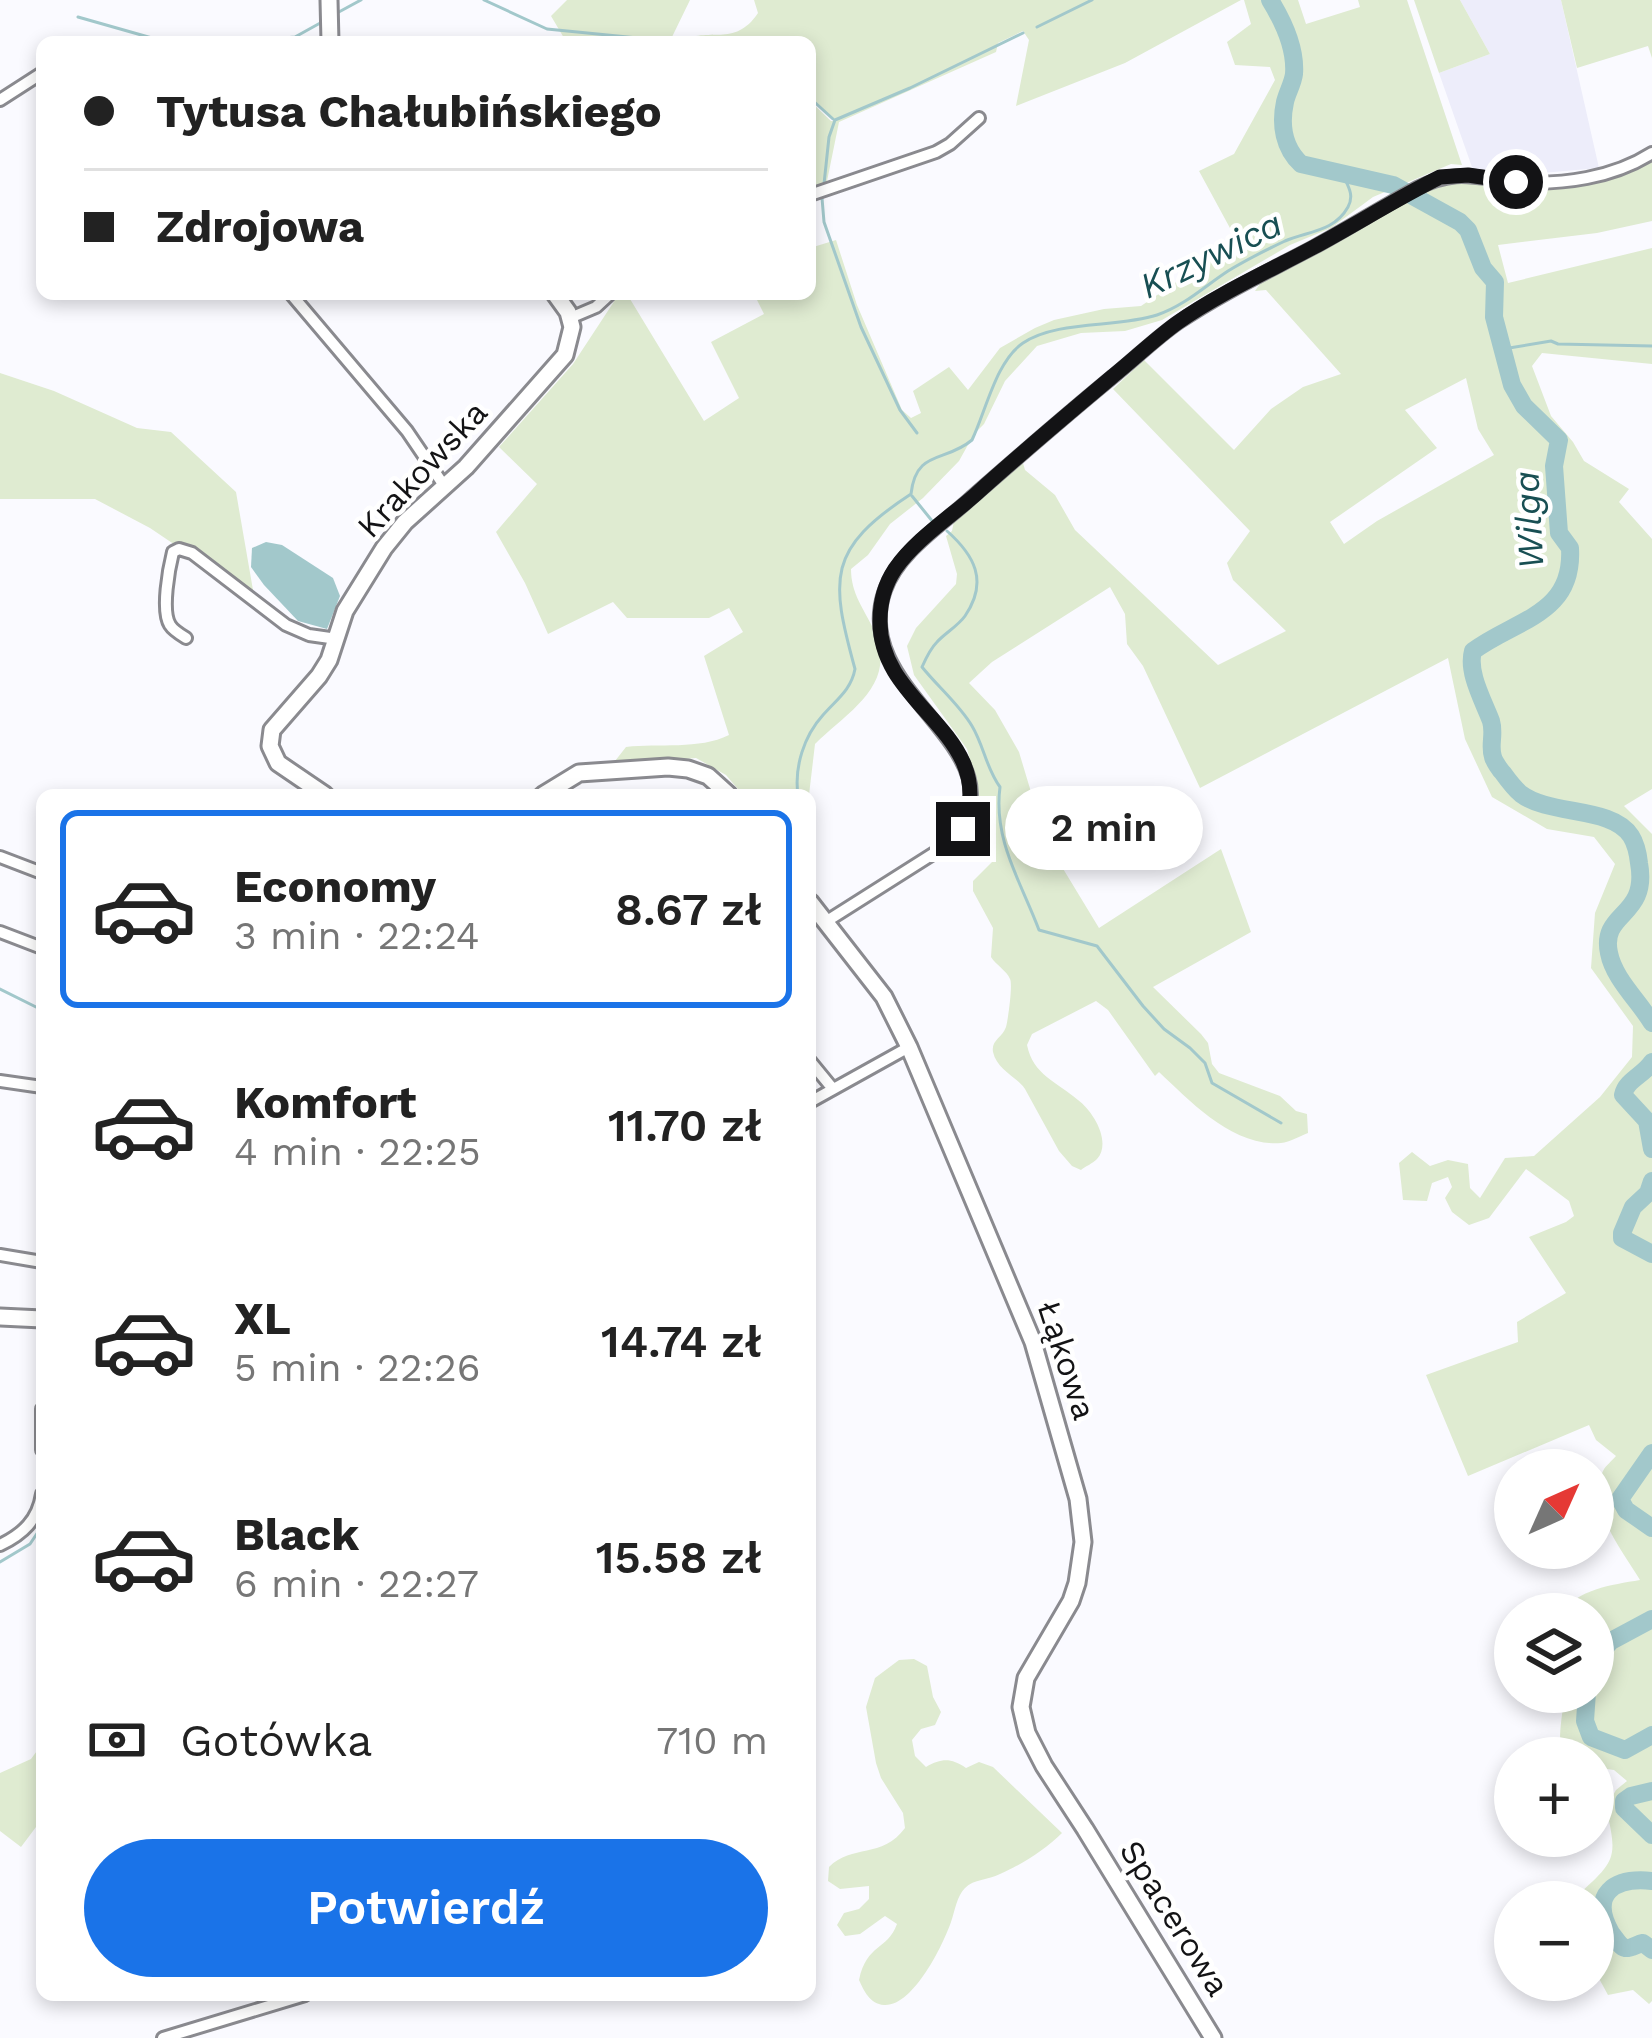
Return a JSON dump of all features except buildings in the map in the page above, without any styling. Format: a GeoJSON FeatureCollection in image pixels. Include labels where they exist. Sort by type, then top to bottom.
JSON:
{"type":"FeatureCollection","features":[{"type":"Feature","properties":{"kind":"street"},"geometry":{"type":"LineString","coordinates":[[328,0],[330,36]]}},
{"type":"Feature","properties":{"kind":"street"},"geometry":{"type":"LineString","coordinates":[[0,100],[36,77]]}},
{"type":"Feature","properties":{"kind":"street"},"geometry":{"type":"LineString","coordinates":[[816,193],[936,152],[979,118]]}},
{"type":"Feature","properties":{"kind":"street"},"geometry":{"type":"LineString","coordinates":[[826,921],[947,844],[963,829],[971,806],[971,783],[964,763],[902,683],[881,639],[884,591],[913,549],[1176,324],[1417,188],[1440,177],[1468,175],[1516,182],[1579,180],[1626,168],[1652,153]]}},
{"type":"Feature","properties":{"kind":"street"},"geometry":{"type":"LineString","coordinates":[[296,300],[406,431],[445,488]]}},
{"type":"Feature","properties":{"kind":"street"},"geometry":{"type":"LineString","coordinates":[[559,300],[570,318],[604,300]]}},
{"type":"Feature","properties":{"kind":"street","name":"Krakowska"},"geometry":{"type":"LineString","coordinates":[[316,789],[278,763],[269,737],[281,716],[319,676],[345,611],[384,548],[478,454],[559,363],[572,337],[570,318]]}},
{"type":"Feature","properties":{"kind":"street"},"geometry":{"type":"LineString","coordinates":[[186,638],[171,627],[167,616],[170,567],[173,552],[179,549],[192,553],[286,625],[337,639]]}},
{"type":"Feature","properties":{"kind":"street"},"geometry":{"type":"LineString","coordinates":[[552,789],[579,772],[668,766],[708,776],[722,789]]}},
{"type":"Feature","properties":{"kind":"street"},"geometry":{"type":"LineString","coordinates":[[0,857],[36,871]]}},
{"type":"Feature","properties":{"kind":"street","name":"Łąkowa"},"geometry":{"type":"LineString","coordinates":[[816,909],[884,998],[909,1047],[1033,1342],[1078,1499],[1083,1542],[1071,1601],[1026,1678],[1021,1707],[1034,1749],[1085,1829]]}},
{"type":"Feature","properties":{"kind":"street"},"geometry":{"type":"LineString","coordinates":[[0,932],[36,946]]}},
{"type":"Feature","properties":{"kind":"street"},"geometry":{"type":"LineString","coordinates":[[816,1099],[909,1047]]}},
{"type":"Feature","properties":{"kind":"street"},"geometry":{"type":"LineString","coordinates":[[816,1068],[833,1089]]}},
{"type":"Feature","properties":{"kind":"street"},"geometry":{"type":"LineString","coordinates":[[0,1081],[36,1086]]}},
{"type":"Feature","properties":{"kind":"street"},"geometry":{"type":"LineString","coordinates":[[0,1255],[36,1261]]}},
{"type":"Feature","properties":{"kind":"street"},"geometry":{"type":"LineString","coordinates":[[0,1317],[36,1319]]}},
{"type":"Feature","properties":{"kind":"street"},"geometry":{"type":"LineString","coordinates":[[0,1545],[14,1539],[36,1514]]}},
{"type":"Feature","properties":{"kind":"street","name":"Spacerowa"},"geometry":{"type":"LineString","coordinates":[[1085,1829],[1213,2038]]}},
{"type":"Feature","properties":{"kind":"street"},"geometry":{"type":"LineString","coordinates":[[163,2038],[285,2001]]}},
{"type":"Feature","properties":{"kind":"shaded area"},"geometry":{"type":"Polygon","coordinates":[[[1460,0],[1561,0],[1599,168],[1542,173],[1473,170],[1439,73],[1490,54],[1460,0]]]}},
{"type":"Feature","properties":{"kind":"green space"},"geometry":{"type":"Polygon","coordinates":[[[567,0],[690,0],[672,36],[563,36],[551,16],[567,0]]]}},
{"type":"Feature","properties":{"kind":"green space"},"geometry":{"type":"Polygon","coordinates":[[[754,0],[1241,0],[1125,63],[1016,106],[1029,40],[1023,31],[998,43],[996,52],[839,122],[826,186],[816,188],[816,107],[836,121],[816,103],[816,36],[696,36],[730,34],[758,13],[754,0]]]}},
{"type":"Feature","properties":{"kind":"green space"},"geometry":{"type":"Polygon","coordinates":[[[1244,0],[1298,0],[1306,24],[1360,7],[1358,0],[1407,0],[1462,165],[1451,164],[1373,197],[1331,228],[1290,245],[1162,320],[1125,331],[1081,333],[1037,346],[1005,381],[959,461],[890,524],[868,555],[851,569],[856,594],[880,649],[880,666],[866,695],[815,744],[810,789],[738,789],[726,775],[696,758],[615,761],[626,747],[692,744],[729,735],[704,656],[743,632],[729,608],[709,618],[627,618],[613,602],[548,634],[496,532],[537,484],[499,447],[573,364],[615,300],[631,300],[704,421],[739,398],[711,342],[764,314],[757,300],[816,300],[816,246],[836,240],[857,305],[902,410],[911,418],[921,413],[913,391],[949,367],[968,390],[1000,348],[1035,328],[1104,309],[1141,306],[1237,241],[1199,171],[1234,154],[1275,80],[1270,67],[1235,65],[1227,42],[1251,24],[1244,0]]]}},
{"type":"Feature","properties":{"kind":"green space"},"geometry":{"type":"Polygon","coordinates":[[[1414,0],[1460,0],[1490,54],[1439,73],[1414,0]]]}},
{"type":"Feature","properties":{"kind":"green space"},"geometry":{"type":"Polygon","coordinates":[[[1561,0],[1652,0],[1652,58],[1648,46],[1577,68],[1561,0]]]}},
{"type":"Feature","properties":{"kind":"green space"},"geometry":{"type":"Polygon","coordinates":[[[1652,159],[1652,221],[1498,245],[1508,283],[1652,248],[1652,364],[1542,353],[1532,366],[1551,416],[1584,461],[1629,489],[1619,502],[1652,539],[1652,789],[1624,806],[1652,834],[1649,2004],[1633,1990],[1614,1994],[1614,1881],[1593,1881],[1614,1857],[1614,1794],[1627,1781],[1614,1770],[1614,1737],[1560,1737],[1562,1713],[1614,1713],[1614,1593],[1589,1593],[1640,1580],[1614,1538],[1614,1449],[1596,1440],[1589,1425],[1532,1449],[1494,1449],[1494,1465],[1468,1476],[1426,1375],[1518,1342],[1517,1322],[1566,1293],[1529,1237],[1574,1216],[1569,1201],[1526,1169],[1489,1218],[1469,1225],[1452,1212],[1445,1198],[1452,1187],[1448,1177],[1432,1183],[1427,1201],[1403,1200],[1399,1163],[1412,1152],[1430,1166],[1448,1160],[1468,1164],[1470,1188],[1480,1198],[1505,1158],[1534,1156],[1600,1097],[1632,1057],[1633,1026],[1591,968],[1595,913],[1615,864],[1594,837],[1547,829],[1492,797],[1465,739],[1448,658],[1200,788],[1143,666],[1127,644],[1125,614],[1110,587],[992,662],[969,683],[995,710],[1019,752],[1040,822],[1099,928],[1221,849],[1251,932],[1153,987],[1208,1043],[1219,1073],[1280,1096],[1296,1111],[1307,1114],[1308,1133],[1281,1143],[1246,1138],[1230,1130],[1159,1072],[1155,1076],[1108,1010],[1096,1001],[1032,1034],[1027,1045],[1040,1071],[1084,1105],[1099,1127],[1101,1152],[1081,1170],[1059,1151],[1025,1089],[998,1064],[993,1052],[1006,1027],[1011,982],[991,957],[993,928],[973,891],[973,881],[994,860],[975,826],[978,787],[967,749],[914,675],[907,646],[916,628],[956,584],[946,536],[954,521],[1023,463],[1055,495],[1075,530],[1218,665],[1286,631],[1233,580],[1227,563],[1250,531],[1113,389],[1144,360],[1234,450],[1271,409],[1303,387],[1341,374],[1266,290],[1255,291],[1262,281],[1412,196],[1448,185],[1584,186],[1619,176],[1652,159]],[[1466,378],[1405,410],[1437,448],[1330,522],[1344,544],[1494,455],[1478,429],[1466,378]]]}},
{"type":"Feature","properties":{"kind":"green space"},"geometry":{"type":"Polygon","coordinates":[[[0,373],[137,428],[171,432],[236,492],[253,590],[236,586],[150,528],[95,499],[0,499],[0,373]]]}},
{"type":"Feature","properties":{"kind":"green space"},"geometry":{"type":"Polygon","coordinates":[[[914,1659],[927,1666],[941,1712],[935,1725],[921,1729],[912,1740],[915,1756],[926,1767],[946,1760],[966,1768],[979,1762],[993,1767],[1062,1833],[1016,1866],[965,1888],[941,1945],[916,1986],[895,2003],[884,2005],[871,2000],[859,1980],[867,1959],[897,1924],[885,1916],[860,1934],[845,1936],[837,1925],[844,1913],[859,1909],[869,1899],[869,1886],[840,1889],[828,1881],[829,1867],[887,1844],[905,1828],[903,1813],[876,1763],[866,1707],[875,1678],[899,1660],[914,1659]]]}},
{"type":"Feature","properties":{"kind":"green space"},"geometry":{"type":"Polygon","coordinates":[[[36,1752],[36,1827],[21,1847],[0,1831],[0,1773],[36,1752]]]}},
{"type":"Feature","properties":{"kind":"water"},"geometry":{"type":"Polygon","coordinates":[[[266,542],[282,545],[333,578],[340,596],[327,629],[298,621],[251,567],[252,548],[266,542]]]}},
{"type":"Feature","properties":{"kind":"waterway"},"geometry":{"type":"LineString","coordinates":[[337,13],[361,0]]}},
{"type":"Feature","properties":{"kind":"waterway"},"geometry":{"type":"LineString","coordinates":[[484,0],[547,29],[618,36]]}},
{"type":"Feature","properties":{"kind":"waterway"},"geometry":{"type":"LineString","coordinates":[[1037,27],[1092,0]]}},
{"type":"Feature","properties":{"kind":"waterway","name":"Wilga"},"geometry":{"type":"LineString","coordinates":[[1270,0],[1293,54],[1294,74],[1283,119],[1291,151],[1301,164],[1393,185],[1468,230],[1483,268],[1495,282],[1494,317],[1512,385],[1524,406],[1559,440],[1554,466],[1559,533],[1570,548],[1563,588],[1539,613],[1473,651],[1472,668],[1491,721],[1494,759],[1516,789],[1548,806],[1610,820],[1633,839],[1640,881],[1632,905],[1611,929],[1609,953],[1621,981],[1652,1023]]}},
{"type":"Feature","properties":{"kind":"waterway"},"geometry":{"type":"LineString","coordinates":[[78,17],[145,36]]}},
{"type":"Feature","properties":{"kind":"waterway"},"geometry":{"type":"LineString","coordinates":[[297,36],[322,22]]}},
{"type":"Feature","properties":{"kind":"waterway"},"geometry":{"type":"LineString","coordinates":[[824,184],[835,120],[1023,33]]}},
{"type":"Feature","properties":{"kind":"waterway"},"geometry":{"type":"LineString","coordinates":[[816,103],[833,119]]}},
{"type":"Feature","properties":{"kind":"waterway","name":"Krzywica"},"geometry":{"type":"LineString","coordinates":[[911,494],[925,463],[972,440],[999,374],[1023,343],[1070,327],[1157,315],[1256,255],[1328,226],[1350,202],[1342,173]]}},
{"type":"Feature","properties":{"kind":"waterway"},"geometry":{"type":"LineString","coordinates":[[822,198],[824,222],[861,327],[900,410],[917,433]]}},
{"type":"Feature","properties":{"kind":"waterway"},"geometry":{"type":"LineString","coordinates":[[1503,349],[1551,341],[1652,346]]}},
{"type":"Feature","properties":{"kind":"waterway","name":"Krzywica"},"geometry":{"type":"LineString","coordinates":[[798,789],[806,742],[816,723],[847,689],[855,669],[841,611],[842,568],[863,532],[911,494]]}},
{"type":"Feature","properties":{"kind":"waterway"},"geometry":{"type":"LineString","coordinates":[[912,496],[933,522]]}},
{"type":"Feature","properties":{"kind":"waterway"},"geometry":{"type":"LineString","coordinates":[[947,531],[971,559],[976,591],[965,616],[935,645],[922,667],[972,726],[1000,787],[1005,843],[1039,930],[1097,946],[1164,1029],[1205,1063],[1212,1083],[1281,1123]]}},
{"type":"Feature","properties":{"kind":"waterway"},"geometry":{"type":"LineString","coordinates":[[0,989],[36,1007]]}},
{"type":"Feature","properties":{"kind":"waterway","name":"Wilga"},"geometry":{"type":"LineString","coordinates":[[1652,1062],[1623,1095],[1647,1121],[1652,1149]]}},
{"type":"Feature","properties":{"kind":"waterway","name":"Wilga"},"geometry":{"type":"LineString","coordinates":[[1652,1181],[1622,1233],[1622,1238],[1652,1254]]}},
{"type":"Feature","properties":{"kind":"waterway","name":"Wilga"},"geometry":{"type":"LineString","coordinates":[[1652,1453],[1620,1499],[1626,1510],[1652,1528]]}},
{"type":"Feature","properties":{"kind":"waterway","name":"Krzywica"},"geometry":{"type":"LineString","coordinates":[[0,1562],[30,1544],[36,1535]]}},
{"type":"Feature","properties":{"kind":"waterway","name":"Wilga"},"geometry":{"type":"LineString","coordinates":[[1614,1639],[1652,1619]]}},
{"type":"Feature","properties":{"kind":"waterway","name":"Wilga"},"geometry":{"type":"LineString","coordinates":[[1586,1713],[1591,1737],[1625,1750],[1652,1735]]}},
{"type":"Feature","properties":{"kind":"waterway","name":"Wilga"},"geometry":{"type":"LineString","coordinates":[[1652,1791],[1624,1801],[1624,1808],[1652,1835]]}},
{"type":"Feature","properties":{"kind":"waterway","name":"Wilga"},"geometry":{"type":"LineString","coordinates":[[1652,1881],[1617,1885],[1604,1898],[1603,1908],[1621,1946],[1643,1943],[1652,1950]]}},
{"type":"Feature","properties":{"kind":"route"},"geometry":{"type":"LineString","coordinates":[[963,829],[971,806],[971,783],[964,763],[902,683],[881,639],[884,591],[895,570],[1032,443],[1176,324],[1440,177],[1468,175],[1516,182]]}}]}
